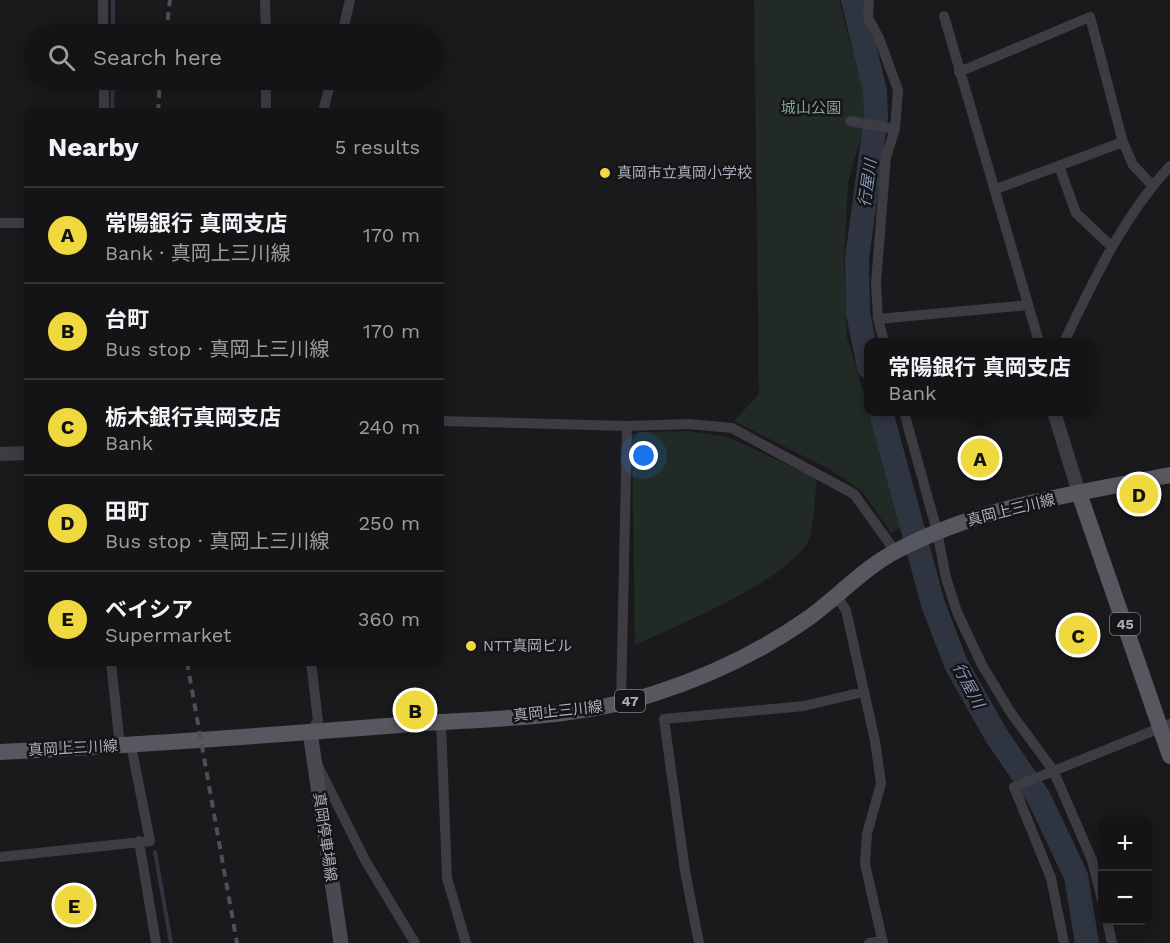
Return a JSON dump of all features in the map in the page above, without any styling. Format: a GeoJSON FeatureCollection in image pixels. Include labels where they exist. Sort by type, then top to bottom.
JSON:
{"type":"FeatureCollection","features":[{"type":"Feature","properties":{"kind":"main road","name":"真岡上三川線"},"geometry":{"type":"LineString","coordinates":[[0,752],[126,746],[570,712],[621,703],[693,681],[745,658],[811,616],[901,548],[933,533],[988,514],[1170,475]]}},
{"type":"Feature","properties":{"kind":"main road","name":"45"},"geometry":{"type":"LineString","coordinates":[[1079,493],[1165,725],[1170,756]]}},
{"type":"Feature","properties":{"kind":"main road","name":"真岡停車場線"},"geometry":{"type":"LineString","coordinates":[[310,732],[341,943]]}},
{"type":"Feature","properties":{"kind":"street"},"geometry":{"type":"LineString","coordinates":[[103,0],[103,24]]}},
{"type":"Feature","properties":{"kind":"street"},"geometry":{"type":"LineString","coordinates":[[266,0],[266,24]]}},
{"type":"Feature","properties":{"kind":"street"},"geometry":{"type":"LineString","coordinates":[[344,24],[350,0]]}},
{"type":"Feature","properties":{"kind":"street"},"geometry":{"type":"LineString","coordinates":[[868,0],[868,18],[879,39],[898,90],[895,129],[886,157],[876,283],[878,319],[883,338]]}},
{"type":"Feature","properties":{"kind":"street"},"geometry":{"type":"LineString","coordinates":[[944,16],[1038,338]]}},
{"type":"Feature","properties":{"kind":"street"},"geometry":{"type":"LineString","coordinates":[[959,72],[1090,17],[1123,142],[1133,165],[1152,185]]}},
{"type":"Feature","properties":{"kind":"street"},"geometry":{"type":"LineString","coordinates":[[104,90],[104,108]]}},
{"type":"Feature","properties":{"kind":"street"},"geometry":{"type":"LineString","coordinates":[[266,90],[266,108]]}},
{"type":"Feature","properties":{"kind":"street"},"geometry":{"type":"LineString","coordinates":[[324,108],[328,90]]}},
{"type":"Feature","properties":{"kind":"street"},"geometry":{"type":"LineString","coordinates":[[850,121],[895,129]]}},
{"type":"Feature","properties":{"kind":"street"},"geometry":{"type":"LineString","coordinates":[[996,189],[1123,142]]}},
{"type":"Feature","properties":{"kind":"street"},"geometry":{"type":"LineString","coordinates":[[1059,166],[1076,213],[1111,246]]}},
{"type":"Feature","properties":{"kind":"street"},"geometry":{"type":"LineString","coordinates":[[1066,338],[1111,246],[1152,185],[1170,166]]}},
{"type":"Feature","properties":{"kind":"street"},"geometry":{"type":"LineString","coordinates":[[0,223],[24,223]]}},
{"type":"Feature","properties":{"kind":"street"},"geometry":{"type":"LineString","coordinates":[[878,319],[1028,305]]}},
{"type":"Feature","properties":{"kind":"street"},"geometry":{"type":"LineString","coordinates":[[905,416],[933,533],[946,578],[970,643],[1011,713],[1051,772],[1092,860],[1098,884]]}},
{"type":"Feature","properties":{"kind":"street"},"geometry":{"type":"LineString","coordinates":[[1055,416],[1061,442],[1079,493]]}},
{"type":"Feature","properties":{"kind":"street"},"geometry":{"type":"LineString","coordinates":[[444,421],[627,426],[689,424],[732,428],[854,494],[901,548]]}},
{"type":"Feature","properties":{"kind":"street"},"geometry":{"type":"LineString","coordinates":[[621,703],[627,426]]}},
{"type":"Feature","properties":{"kind":"street"},"geometry":{"type":"LineString","coordinates":[[0,454],[24,453]]}},
{"type":"Feature","properties":{"kind":"street"},"geometry":{"type":"LineString","coordinates":[[836,596],[846,610],[875,741],[881,783],[867,834],[865,864],[883,942],[868,943]]}},
{"type":"Feature","properties":{"kind":"street"},"geometry":{"type":"LineString","coordinates":[[0,856],[150,841],[126,746],[112,666]]}},
{"type":"Feature","properties":{"kind":"street"},"geometry":{"type":"LineString","coordinates":[[310,732],[318,721],[311,666]]}},
{"type":"Feature","properties":{"kind":"street"},"geometry":{"type":"LineString","coordinates":[[699,943],[664,719],[804,706],[863,692]]}},
{"type":"Feature","properties":{"kind":"street"},"geometry":{"type":"LineString","coordinates":[[441,722],[447,878],[466,943]]}},
{"type":"Feature","properties":{"kind":"street"},"geometry":{"type":"LineString","coordinates":[[1064,943],[1051,878],[1014,787],[1165,725]]}},
{"type":"Feature","properties":{"kind":"street"},"geometry":{"type":"LineString","coordinates":[[314,758],[365,860],[416,943]]}},
{"type":"Feature","properties":{"kind":"street"},"geometry":{"type":"LineString","coordinates":[[139,842],[156,943]]}},
{"type":"Feature","properties":{"kind":"street"},"geometry":{"type":"LineString","coordinates":[[1108,925],[1112,943]]}},
{"type":"Feature","properties":{"kind":"green space","name":"城山公園"},"geometry":{"type":"Polygon","coordinates":[[[754,0],[839,0],[863,90],[867,114],[848,183],[844,264],[847,337],[864,393],[864,416],[871,416],[904,526],[891,533],[862,491],[831,470],[734,421],[759,394],[754,0]]]}},
{"type":"Feature","properties":{"kind":"green space"},"geometry":{"type":"Polygon","coordinates":[[[690,431],[728,437],[817,478],[810,536],[808,542],[795,557],[754,587],[635,645],[632,440],[639,432],[690,431]]]}},
{"type":"Feature","properties":{"kind":"waterway"},"geometry":{"type":"LineString","coordinates":[[113,0],[113,24]]}},
{"type":"Feature","properties":{"kind":"waterway","name":"行屋川"},"geometry":{"type":"LineString","coordinates":[[853,0],[875,91],[876,116],[857,259],[858,313],[864,342]]}},
{"type":"Feature","properties":{"kind":"waterway"},"geometry":{"type":"LineString","coordinates":[[112,108],[113,90]]}},
{"type":"Feature","properties":{"kind":"waterway","name":"行屋川"},"geometry":{"type":"LineString","coordinates":[[882,416],[933,604],[956,664],[996,735],[1039,798],[1076,876],[1087,943]]}},
{"type":"Feature","properties":{"kind":"waterway"},"geometry":{"type":"LineString","coordinates":[[155,852],[171,943]]}},
{"type":"Feature","properties":{"kind":"railway"},"geometry":{"type":"LineString","coordinates":[[167,24],[170,0]]}},
{"type":"Feature","properties":{"kind":"railway"},"geometry":{"type":"LineString","coordinates":[[158,108],[159,90]]}},
{"type":"Feature","properties":{"kind":"railway"},"geometry":{"type":"LineString","coordinates":[[188,666],[237,943]]}},
{"type":"Feature","properties":{"kind":"place","name":"真岡市立真岡小学校"},"geometry":{"type":"Point","coordinates":[605,173]}},
{"type":"Feature","properties":{"kind":"place","name":"常陽銀行 真岡支店"},"geometry":{"type":"Point","coordinates":[980,458]}},
{"type":"Feature","properties":{"kind":"place","name":"田町"},"geometry":{"type":"Point","coordinates":[1139,494]}},
{"type":"Feature","properties":{"kind":"place","name":"栃木銀行真岡支店"},"geometry":{"type":"Point","coordinates":[1078,635]}},
{"type":"Feature","properties":{"kind":"place","name":"NTT真岡ビル"},"geometry":{"type":"Point","coordinates":[471,646]}},
{"type":"Feature","properties":{"kind":"place","name":"台町"},"geometry":{"type":"Point","coordinates":[415,710]}},
{"type":"Feature","properties":{"kind":"place","name":"ベイシア"},"geometry":{"type":"Point","coordinates":[74,905]}}]}
